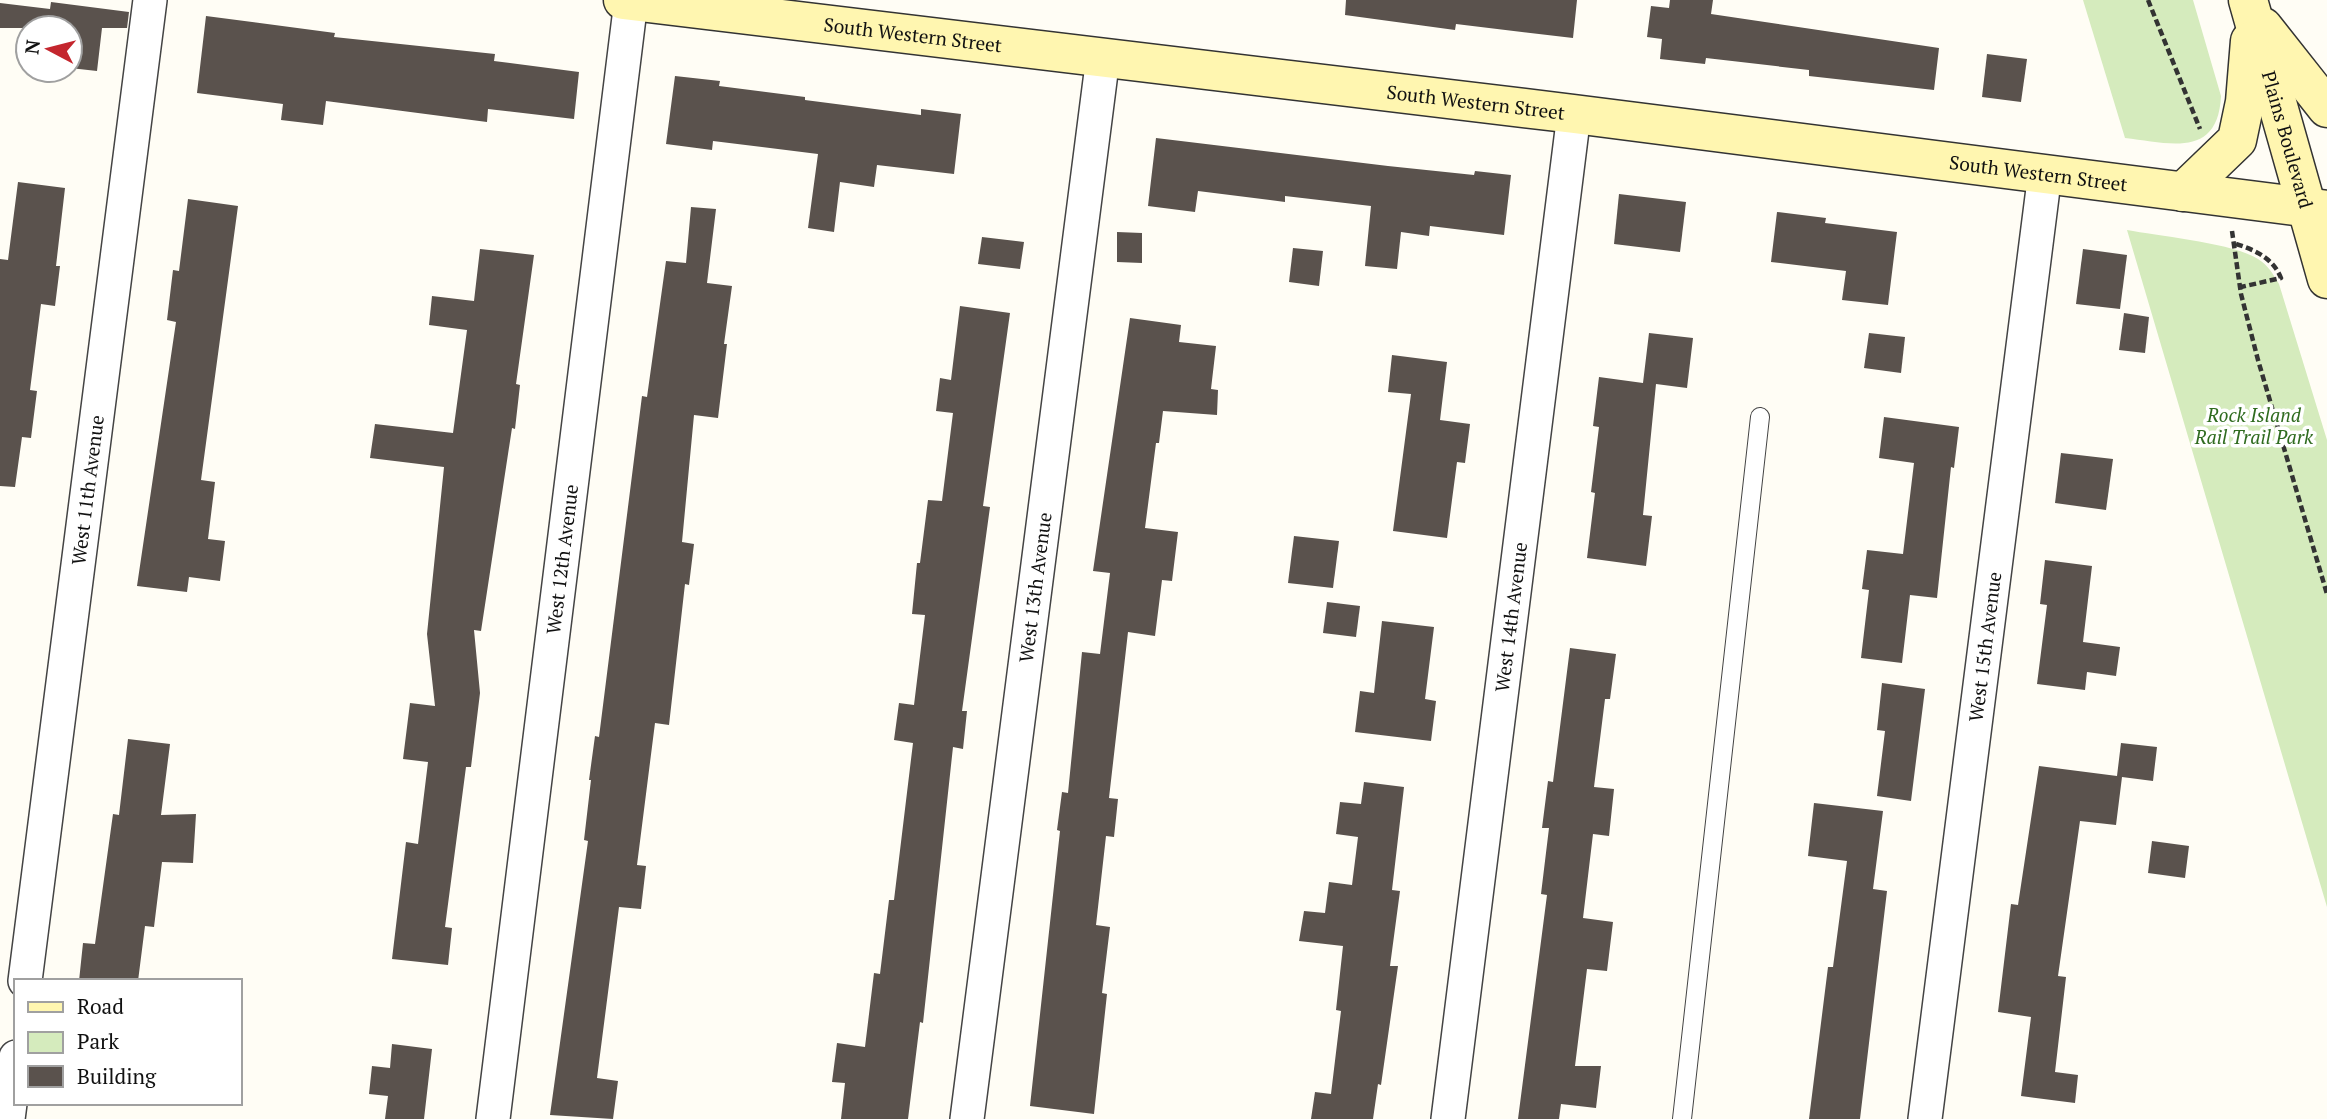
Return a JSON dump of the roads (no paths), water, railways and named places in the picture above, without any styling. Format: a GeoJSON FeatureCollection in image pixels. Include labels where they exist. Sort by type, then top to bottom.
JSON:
{"type":"FeatureCollection","features":[{"type":"Feature","properties":{"kind":"main road","name":"South Western Street"},"geometry":{"type":"LineString","coordinates":[[627,1],[1574,114],[2317,209]]}},
{"type":"Feature","properties":{"kind":"main road"},"geometry":{"type":"LineString","coordinates":[[2250,5],[2327,108]]}},
{"type":"Feature","properties":{"kind":"main road"},"geometry":{"type":"LineString","coordinates":[[2183,192],[2237,140],[2245,102],[2250,5]]}},
{"type":"Feature","properties":{"kind":"main road","name":"Plains Boulevard"},"geometry":{"type":"LineString","coordinates":[[2250,5],[2317,209],[2327,279]]}},
{"type":"Feature","properties":{"kind":"street","name":"West 11th Avenue"},"geometry":{"type":"LineString","coordinates":[[25,979],[150,0]]}},
{"type":"Feature","properties":{"kind":"street","name":"West 12th Avenue"},"geometry":{"type":"LineString","coordinates":[[494,1119],[627,1]]}},
{"type":"Feature","properties":{"kind":"street","name":"West 13th Avenue"},"geometry":{"type":"LineString","coordinates":[[967,1119],[1103,57]]}},
{"type":"Feature","properties":{"kind":"street","name":"West 14th Avenue"},"geometry":{"type":"LineString","coordinates":[[1448,1119],[1574,114]]}},
{"type":"Feature","properties":{"kind":"street","name":"West 15th Avenue"},"geometry":{"type":"LineString","coordinates":[[1925,1119],[2045,173]]}},
{"type":"Feature","properties":{"kind":"street"},"geometry":{"type":"LineString","coordinates":[[8,1119],[14,1072]]}},
{"type":"Feature","properties":{"kind":"lane"},"geometry":{"type":"LineString","coordinates":[[1682,1119],[1760,417]]}},
{"type":"Feature","properties":{"kind":"park label","name":"Rock Island Rail Trail Park"},"geometry":{"type":"Point","coordinates":[2254,426]}}]}
